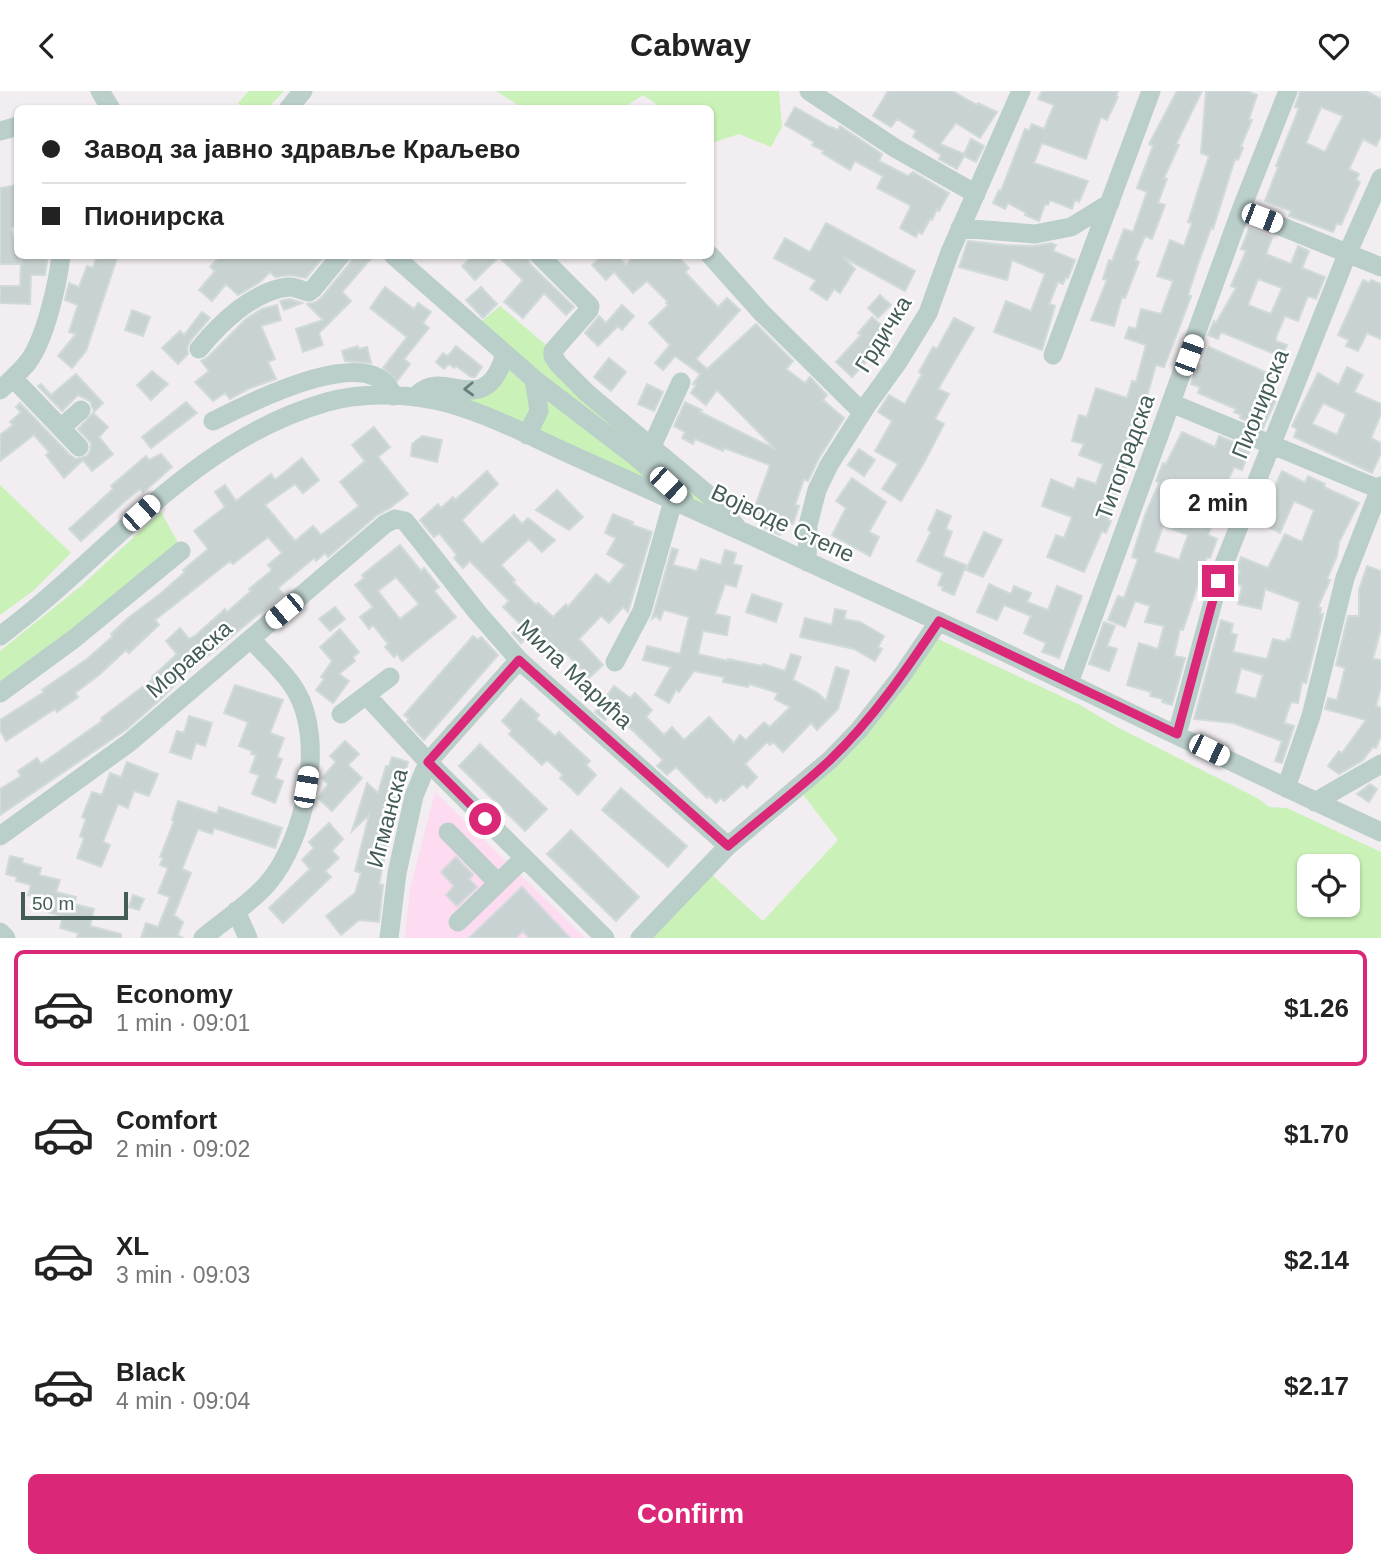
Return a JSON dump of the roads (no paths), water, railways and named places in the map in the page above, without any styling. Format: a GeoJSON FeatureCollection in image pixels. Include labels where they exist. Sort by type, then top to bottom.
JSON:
{"type":"FeatureCollection","features":[{"type":"Feature","properties":{"kind":"street"},"geometry":{"type":"LineString","coordinates":[[291,105],[303,91]]}},
{"type":"Feature","properties":{"kind":"street"},"geometry":{"type":"LineString","coordinates":[[809,91],[895,148],[976,194]]}},
{"type":"Feature","properties":{"kind":"street"},"geometry":{"type":"LineString","coordinates":[[1053,355],[1151,91]]}},
{"type":"Feature","properties":{"kind":"street","name":"Титоградска"},"geometry":{"type":"LineString","coordinates":[[1069,683],[1241,210],[1288,91]]}},
{"type":"Feature","properties":{"kind":"street","name":"Грдичка"},"geometry":{"type":"LineString","coordinates":[[807,562],[808,525],[817,490],[862,412],[929,313],[1013,95]]}},
{"type":"Feature","properties":{"kind":"street","name":"Пионирска"},"geometry":{"type":"LineString","coordinates":[[1177,734],[1218,581],[1348,252],[1381,178]]}},
{"type":"Feature","properties":{"kind":"street"},"geometry":{"type":"LineString","coordinates":[[960,228],[1035,233],[1071,226],[1110,203]]}},
{"type":"Feature","properties":{"kind":"street"},"geometry":{"type":"LineString","coordinates":[[1241,210],[1381,267]]}},
{"type":"Feature","properties":{"kind":"street"},"geometry":{"type":"LineString","coordinates":[[1071,226],[1087,239],[1093,248]]}},
{"type":"Feature","properties":{"kind":"street"},"geometry":{"type":"LineString","coordinates":[[61,259],[58,281],[36,347],[28,363],[7,384],[61,428],[79,447]]}},
{"type":"Feature","properties":{"kind":"street"},"geometry":{"type":"LineString","coordinates":[[200,349],[223,322],[251,302],[285,287],[309,292],[338,259]]}},
{"type":"Feature","properties":{"kind":"street"},"geometry":{"type":"LineString","coordinates":[[398,259],[534,379],[636,457],[682,505],[642,611],[615,663]]}},
{"type":"Feature","properties":{"kind":"street"},"geometry":{"type":"LineString","coordinates":[[543,259],[590,306],[554,351],[554,359],[587,393],[717,502],[739,530]]}},
{"type":"Feature","properties":{"kind":"street"},"geometry":{"type":"LineString","coordinates":[[714,259],[761,312],[862,412]]}},
{"type":"Feature","properties":{"kind":"street"},"geometry":{"type":"LineString","coordinates":[[416,397],[431,387],[467,389],[488,386],[500,370],[505,354]]}},
{"type":"Feature","properties":{"kind":"street"},"geometry":{"type":"LineString","coordinates":[[213,421],[271,394],[334,375],[356,372],[371,375],[390,386],[393,396]]}},
{"type":"Feature","properties":{"kind":"street"},"geometry":{"type":"LineString","coordinates":[[527,435],[538,411],[534,379]]}},
{"type":"Feature","properties":{"kind":"street"},"geometry":{"type":"LineString","coordinates":[[652,446],[681,382]]}},
{"type":"Feature","properties":{"kind":"street","name":"Војводе Степе"},"geometry":{"type":"LineString","coordinates":[[0,636],[69,580],[152,503],[221,450],[263,427],[327,402],[350,398],[416,397],[460,407],[739,530],[939,621],[1381,832]]}},
{"type":"Feature","properties":{"kind":"street"},"geometry":{"type":"LineString","coordinates":[[1171,403],[1380,488],[1345,578],[1311,716],[1286,788]]}},
{"type":"Feature","properties":{"kind":"street"},"geometry":{"type":"LineString","coordinates":[[61,428],[81,410]]}},
{"type":"Feature","properties":{"kind":"street","name":"Моравска"},"geometry":{"type":"LineString","coordinates":[[0,836],[130,742],[385,524],[395,519],[405,521]]}},
{"type":"Feature","properties":{"kind":"street","name":"Мила Марића"},"geometry":{"type":"LineString","coordinates":[[405,521],[519,660],[728,846]]}},
{"type":"Feature","properties":{"kind":"street"},"geometry":{"type":"LineString","coordinates":[[0,693],[75,638],[181,551]]}},
{"type":"Feature","properties":{"kind":"street"},"geometry":{"type":"LineString","coordinates":[[640,938],[728,846],[830,760],[859,730],[903,674],[939,621]]}},
{"type":"Feature","properties":{"kind":"street"},"geometry":{"type":"LineString","coordinates":[[203,938],[267,884],[282,864],[301,814],[310,760],[310,732],[296,690],[251,639]]}},
{"type":"Feature","properties":{"kind":"street","name":"Игманска"},"geometry":{"type":"LineString","coordinates":[[389,938],[399,860],[414,796],[428,762],[519,660]]}},
{"type":"Feature","properties":{"kind":"street"},"geometry":{"type":"LineString","coordinates":[[341,714],[390,677]]}},
{"type":"Feature","properties":{"kind":"street"},"geometry":{"type":"LineString","coordinates":[[366,695],[428,762],[605,938]]}},
{"type":"Feature","properties":{"kind":"street"},"geometry":{"type":"LineString","coordinates":[[1315,802],[1381,764]]}},
{"type":"Feature","properties":{"kind":"street"},"geometry":{"type":"LineString","coordinates":[[448,832],[498,883]]}},
{"type":"Feature","properties":{"kind":"street"},"geometry":{"type":"LineString","coordinates":[[458,922],[524,857]]}},
{"type":"Feature","properties":{"kind":"street"},"geometry":{"type":"LineString","coordinates":[[236,911],[248,938]]}},
{"type":"Feature","properties":{"kind":"street"},"geometry":{"type":"LineString","coordinates":[[0,932],[6,938]]}}]}
